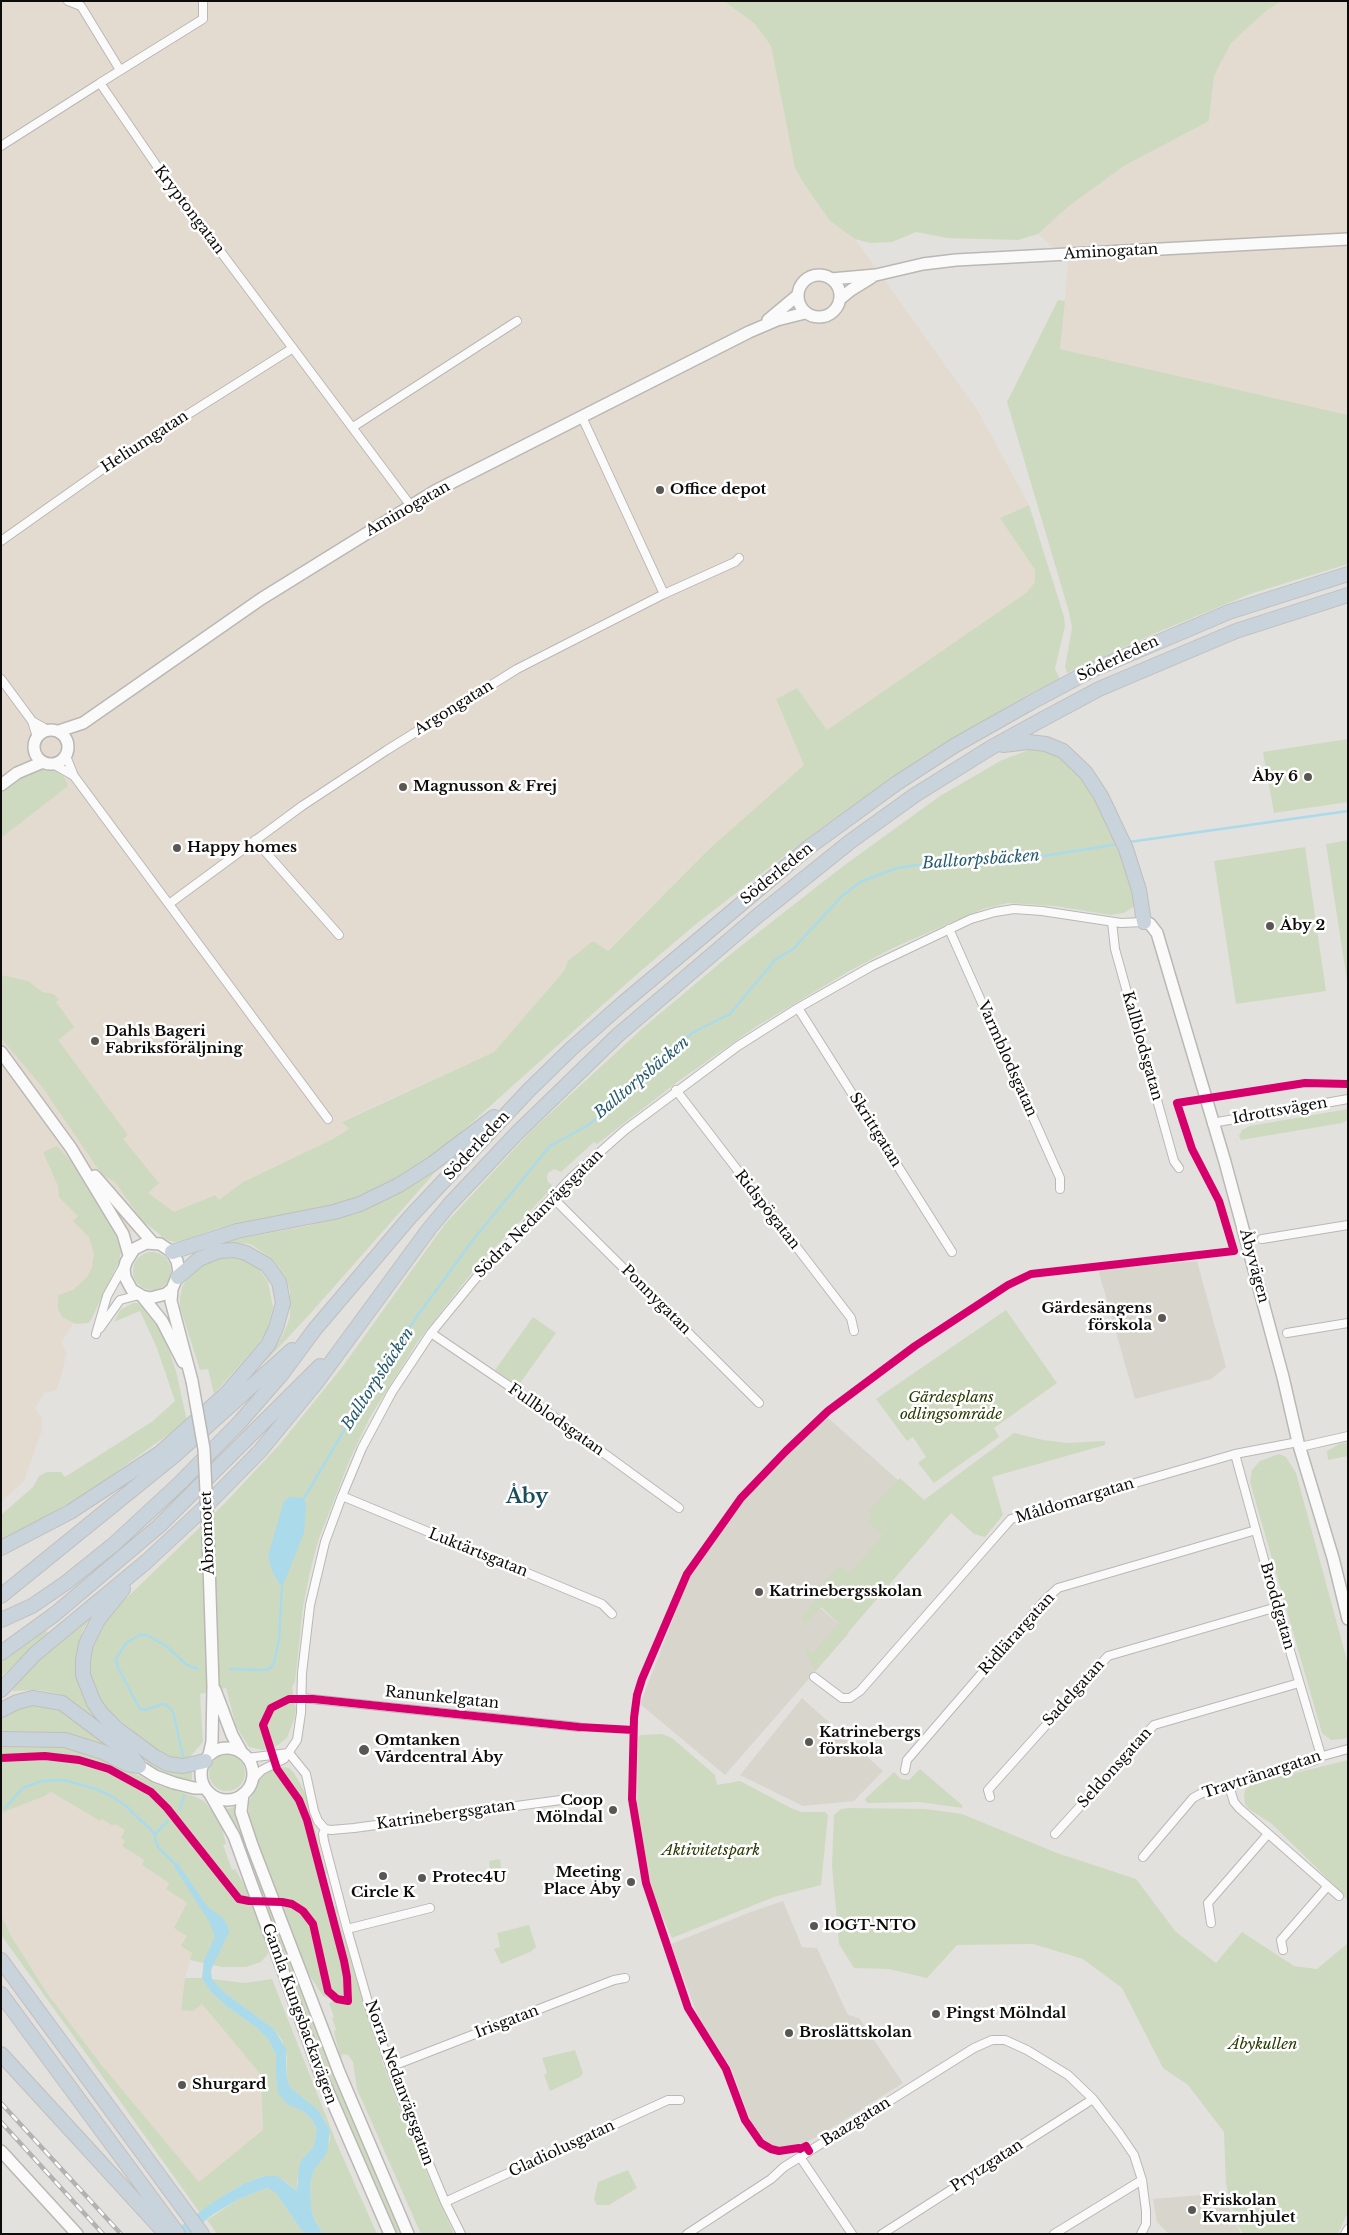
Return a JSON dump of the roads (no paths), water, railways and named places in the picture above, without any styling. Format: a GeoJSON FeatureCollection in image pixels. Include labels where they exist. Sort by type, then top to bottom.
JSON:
{"type":"FeatureCollection","features":[{"type":"Feature","properties":{"kind":"highway","name":"Söderleden"},"geometry":{"type":"LineString","coordinates":[[315,1329],[410,1217],[528,1091],[571,1049],[754,891],[852,814],[954,746],[1030,702],[1131,652],[1229,612],[1348,574]]}},
{"type":"Feature","properties":{"kind":"highway","name":"Söderleden"},"geometry":{"type":"LineString","coordinates":[[351,1334],[449,1205],[517,1133],[618,1035],[755,918],[852,841],[915,795],[992,747],[1099,689],[1236,631],[1348,595]]}},
{"type":"Feature","properties":{"kind":"highway"},"geometry":{"type":"LineString","coordinates":[[992,747],[1029,742],[1046,744],[1063,751],[1080,766],[1097,789],[1124,844],[1139,890],[1144,922]]}},
{"type":"Feature","properties":{"kind":"highway"},"geometry":{"type":"LineString","coordinates":[[172,1252],[237,1231],[326,1214],[360,1204],[399,1185],[432,1164],[528,1091]]}},
{"type":"Feature","properties":{"kind":"highway"},"geometry":{"type":"LineString","coordinates":[[1,1548],[70,1512],[160,1453],[205,1415],[268,1345],[276,1328],[283,1303],[279,1282],[273,1272],[256,1258],[240,1251],[218,1251],[207,1254],[175,1283]]}},
{"type":"Feature","properties":{"kind":"highway"},"geometry":{"type":"LineString","coordinates":[[1,1596],[241,1398],[315,1329]]}},
{"type":"Feature","properties":{"kind":"highway"},"geometry":{"type":"LineString","coordinates":[[1,1620],[32,1606],[67,1582],[113,1545],[171,1491],[252,1409],[281,1375],[315,1329]]}},
{"type":"Feature","properties":{"kind":"highway"},"geometry":{"type":"LineString","coordinates":[[1,1690],[41,1649],[146,1562],[204,1510],[260,1451],[316,1383],[351,1334]]}},
{"type":"Feature","properties":{"kind":"highway"},"geometry":{"type":"LineString","coordinates":[[1,1653],[55,1614],[159,1526],[351,1334]]}},
{"type":"Feature","properties":{"kind":"highway"},"geometry":{"type":"LineString","coordinates":[[144,1479],[160,1453]]}},
{"type":"Feature","properties":{"kind":"highway"},"geometry":{"type":"LineString","coordinates":[[146,1562],[111,1603],[92,1630],[86,1644],[83,1660],[87,1689],[102,1714],[155,1757],[176,1766],[207,1758]]}},
{"type":"Feature","properties":{"kind":"highway"},"geometry":{"type":"LineString","coordinates":[[1,1710],[18,1702],[33,1698],[62,1703],[129,1753],[139,1766]]}},
{"type":"Feature","properties":{"kind":"highway"},"geometry":{"type":"LineString","coordinates":[[1,1739],[65,1740],[102,1752],[127,1764],[139,1766]]}},
{"type":"Feature","properties":{"kind":"highway"},"geometry":{"type":"LineString","coordinates":[[1,1951],[19,1981]]}},
{"type":"Feature","properties":{"kind":"highway"},"geometry":{"type":"LineString","coordinates":[[1,1960],[19,1981],[202,2234]]}},
{"type":"Feature","properties":{"kind":"highway"},"geometry":{"type":"LineString","coordinates":[[1,1994],[173,2233]]}},
{"type":"Feature","properties":{"kind":"highway"},"geometry":{"type":"LineString","coordinates":[[1,2054],[173,2233]]}},
{"type":"Feature","properties":{"kind":"street"},"geometry":{"type":"LineString","coordinates":[[68,1],[81,6],[120,70]]}},
{"type":"Feature","properties":{"kind":"street"},"geometry":{"type":"LineString","coordinates":[[1,146],[203,19],[203,1]]}},
{"type":"Feature","properties":{"kind":"street","name":"Kryptongatan"},"geometry":{"type":"LineString","coordinates":[[100,83],[161,172],[411,506]]}},
{"type":"Feature","properties":{"kind":"street","name":"Aminogatan"},"geometry":{"type":"LineString","coordinates":[[754,329],[798,295],[802,284],[812,276],[820,275],[831,279],[876,275],[923,264],[956,260],[1348,239]]}},
{"type":"Feature","properties":{"kind":"street","name":"Aminogatan"},"geometry":{"type":"LineString","coordinates":[[54,731],[83,723],[261,599],[411,506],[506,454],[754,329],[805,313],[814,317],[829,315],[837,308],[840,299],[876,275]]}},
{"type":"Feature","properties":{"kind":"street"},"geometry":{"type":"LineString","coordinates":[[831,279],[837,286],[840,299]]}},
{"type":"Feature","properties":{"kind":"street"},"geometry":{"type":"LineString","coordinates":[[798,295],[800,305],[805,313]]}},
{"type":"Feature","properties":{"kind":"street"},"geometry":{"type":"LineString","coordinates":[[352,428],[518,320]]}},
{"type":"Feature","properties":{"kind":"street","name":"Heliumgatan"},"geometry":{"type":"LineString","coordinates":[[1,541],[115,460],[293,348]]}},
{"type":"Feature","properties":{"kind":"street"},"geometry":{"type":"LineString","coordinates":[[582,417],[664,594]]}},
{"type":"Feature","properties":{"kind":"street","name":"Argongatan"},"geometry":{"type":"LineString","coordinates":[[169,904],[255,840],[387,750],[517,669],[664,594],[735,562],[739,558]]}},
{"type":"Feature","properties":{"kind":"street"},"geometry":{"type":"LineString","coordinates":[[1,679],[32,721],[36,754],[48,763],[74,776]]}},
{"type":"Feature","properties":{"kind":"street"},"geometry":{"type":"LineString","coordinates":[[32,721],[66,738],[67,751],[74,776],[328,1119]]}},
{"type":"Feature","properties":{"kind":"street","name":"Aminogatan"},"geometry":{"type":"LineString","coordinates":[[67,751],[83,723]]}},
{"type":"Feature","properties":{"kind":"street"},"geometry":{"type":"LineString","coordinates":[[17,773],[36,743],[54,731]]}},
{"type":"Feature","properties":{"kind":"street"},"geometry":{"type":"LineString","coordinates":[[1,785],[17,773],[63,760],[67,751]]}},
{"type":"Feature","properties":{"kind":"street"},"geometry":{"type":"LineString","coordinates":[[255,840],[339,935]]}},
{"type":"Feature","properties":{"kind":"street","name":"Södra Nedanvägsgatan"},"geometry":{"type":"LineString","coordinates":[[289,1753],[297,1740],[300,1729],[305,1637],[310,1605],[325,1542],[362,1448],[392,1392],[431,1333],[476,1278],[596,1155],[676,1090],[738,1046],[798,1008],[872,966],[949,929],[995,912],[1014,909],[1121,923],[1144,922]]}},
{"type":"Feature","properties":{"kind":"street","name":"Kallblodsgatan"},"geometry":{"type":"LineString","coordinates":[[1112,922],[1114,949],[1174,1161],[1180,1168]]}},
{"type":"Feature","properties":{"kind":"street","name":"Åbyvägen"},"geometry":{"type":"LineString","coordinates":[[1144,922],[1150,924],[1157,933],[1251,1256],[1299,1445],[1333,1558],[1348,1619]]}},
{"type":"Feature","properties":{"kind":"street","name":"Varmblodsgatan"},"geometry":{"type":"LineString","coordinates":[[949,929],[1060,1178],[1060,1189]]}},
{"type":"Feature","properties":{"kind":"street","name":"Skrittgatan"},"geometry":{"type":"LineString","coordinates":[[798,1008],[952,1252]]}},
{"type":"Feature","properties":{"kind":"street"},"geometry":{"type":"LineString","coordinates":[[1,1052],[71,1148],[153,1243]]}},
{"type":"Feature","properties":{"kind":"street","name":"Ridspögatan"},"geometry":{"type":"LineString","coordinates":[[676,1090],[851,1318],[854,1331]]}},
{"type":"Feature","properties":{"kind":"street","name":"Idrottsvägen"},"geometry":{"type":"LineString","coordinates":[[1212,1123],[1348,1099]]}},
{"type":"Feature","properties":{"kind":"street","name":"Åbromotet"},"geometry":{"type":"LineString","coordinates":[[71,1148],[123,1234],[127,1258],[125,1277],[132,1290],[140,1296],[162,1321],[192,1382]]}},
{"type":"Feature","properties":{"kind":"street","name":"Ponnygatan"},"geometry":{"type":"LineString","coordinates":[[552,1198],[759,1404]]}},
{"type":"Feature","properties":{"kind":"street"},"geometry":{"type":"LineString","coordinates":[[1262,1239],[1348,1225]]}},
{"type":"Feature","properties":{"kind":"street"},"geometry":{"type":"LineString","coordinates":[[172,1252],[166,1247],[153,1243],[140,1246],[127,1258],[107,1296],[96,1334],[120,1300],[140,1296],[158,1297],[175,1283]]}},
{"type":"Feature","properties":{"kind":"street","name":"Åbromotet"},"geometry":{"type":"LineString","coordinates":[[172,1252],[179,1266],[175,1283],[173,1310],[181,1333],[192,1382],[204,1449],[213,1686],[212,1742],[201,1775],[208,1791]]}},
{"type":"Feature","properties":{"kind":"street"},"geometry":{"type":"LineString","coordinates":[[1287,1333],[1348,1323]]}},
{"type":"Feature","properties":{"kind":"street","name":"Fullblodsgatan"},"geometry":{"type":"LineString","coordinates":[[431,1333],[546,1412],[679,1508]]}},
{"type":"Feature","properties":{"kind":"street","name":"Måldomargatan"},"geometry":{"type":"LineString","coordinates":[[814,1677],[842,1698],[850,1698],[860,1691],[1012,1519],[1235,1454],[1348,1436]]}},
{"type":"Feature","properties":{"kind":"street","name":"Broddgatan"},"geometry":{"type":"LineString","coordinates":[[1235,1454],[1277,1607],[1320,1752],[1319,1757]]}},
{"type":"Feature","properties":{"kind":"street","name":"Luktärtsgatan"},"geometry":{"type":"LineString","coordinates":[[342,1496],[602,1604],[612,1614]]}},
{"type":"Feature","properties":{"kind":"street","name":"Ridlärargatan"},"geometry":{"type":"LineString","coordinates":[[905,1770],[907,1760],[1045,1600],[1058,1588],[1256,1530]]}},
{"type":"Feature","properties":{"kind":"street","name":"Sadelgatan"},"geometry":{"type":"LineString","coordinates":[[990,1797],[988,1790],[1108,1656],[1277,1607]]}},
{"type":"Feature","properties":{"kind":"street","name":"Seldonsgatan"},"geometry":{"type":"LineString","coordinates":[[1055,1834],[1154,1725],[1299,1683]]}},
{"type":"Feature","properties":{"kind":"street","name":"Åbromotet"},"geometry":{"type":"LineString","coordinates":[[213,1686],[232,1735],[252,1768],[252,1780]]}},
{"type":"Feature","properties":{"kind":"street","name":"Ranunkelgatan"},"geometry":{"type":"LineString","coordinates":[[302,1698],[579,1727]]}},
{"type":"Feature","properties":{"kind":"street"},"geometry":{"type":"LineString","coordinates":[[207,1758],[226,1748],[245,1756],[289,1753]]}},
{"type":"Feature","properties":{"kind":"street","name":"Travtränargatan"},"geometry":{"type":"LineString","coordinates":[[1143,1857],[1193,1798],[1200,1794],[1308,1763],[1319,1757],[1348,1749]]}},
{"type":"Feature","properties":{"kind":"street"},"geometry":{"type":"LineString","coordinates":[[139,1766],[155,1776],[174,1783],[208,1791],[216,1798],[226,1800],[243,1794],[252,1780],[262,1770],[284,1759],[289,1753]]}},
{"type":"Feature","properties":{"kind":"street","name":"Norra Nedanvägsgatan"},"geometry":{"type":"LineString","coordinates":[[289,1753],[306,1774],[314,1811],[318,1822],[325,1828],[323,1834],[324,1841],[347,1929],[370,2009],[390,2068],[445,2202],[461,2234]]}},
{"type":"Feature","properties":{"kind":"street"},"geometry":{"type":"LineString","coordinates":[[1229,1786],[1234,1802],[1339,1896]]}},
{"type":"Feature","properties":{"kind":"street","name":"Gamla Kungsbackavägen"},"geometry":{"type":"LineString","coordinates":[[208,1791],[234,1836],[320,2073],[390,2234]]}},
{"type":"Feature","properties":{"kind":"street","name":"Gamla Kungsbackavägen"},"geometry":{"type":"LineString","coordinates":[[243,1794],[241,1812],[252,1845],[347,2092],[408,2234]]}},
{"type":"Feature","properties":{"kind":"street","name":"Katrinebergsgatan"},"geometry":{"type":"LineString","coordinates":[[325,1828],[331,1830],[354,1828],[568,1799]]}},
{"type":"Feature","properties":{"kind":"street"},"geometry":{"type":"LineString","coordinates":[[1211,1923],[1208,1903],[1268,1834]]}},
{"type":"Feature","properties":{"kind":"street"},"geometry":{"type":"LineString","coordinates":[[1283,1950],[1281,1940],[1327,1887]]}},
{"type":"Feature","properties":{"kind":"street"},"geometry":{"type":"LineString","coordinates":[[347,1929],[430,1908]]}},
{"type":"Feature","properties":{"kind":"street","name":"Irisgatan"},"geometry":{"type":"LineString","coordinates":[[390,2068],[614,1980],[625,1978]]}},
{"type":"Feature","properties":{"kind":"street","name":"Baazgatan"},"geometry":{"type":"LineString","coordinates":[[687,2234],[772,2179],[800,2157],[978,2046],[992,2040],[1005,2040],[1015,2044],[1068,2075],[1093,2099],[1134,2155],[1142,2180],[1146,2211],[1146,2224],[1141,2234]]}},
{"type":"Feature","properties":{"kind":"street","name":"Prytzgatan"},"geometry":{"type":"LineString","coordinates":[[882,2234],[1093,2099]]}},
{"type":"Feature","properties":{"kind":"street","name":"Gladiolusgatan"},"geometry":{"type":"LineString","coordinates":[[445,2202],[668,2100],[680,2100]]}},
{"type":"Feature","properties":{"kind":"street"},"geometry":{"type":"LineString","coordinates":[[1,2151],[77,2234]]}},
{"type":"Feature","properties":{"kind":"street"},"geometry":{"type":"LineString","coordinates":[[800,2157],[852,2234]]}},
{"type":"Feature","properties":{"kind":"street"},"geometry":{"type":"LineString","coordinates":[[1054,2234],[1142,2180]]}},
{"type":"Feature","properties":{"kind":"street"},"geometry":{"type":"LineString","coordinates":[[1345,2234],[1348,2229]]}},
{"type":"Feature","properties":{"kind":"water"},"geometry":{"type":"Polygon","coordinates":[[[290,1497],[303,1498],[306,1504],[305,1522],[304,1533],[282,1588],[272,1571],[268,1556],[284,1501],[290,1497]]]}},
{"type":"Feature","properties":{"kind":"water"},"geometry":{"type":"Polygon","coordinates":[[[177,1862],[207,1906],[224,1919],[228,1927],[229,1932],[211,1970],[212,1979],[224,1992],[274,2029],[286,2049],[286,2074],[290,2087],[319,2111],[330,2131],[327,2153],[314,2170],[310,2184],[311,2207],[314,2219],[323,2234],[304,2234],[276,2193],[267,2188],[239,2199],[212,2215],[189,2234],[170,2234],[216,2200],[245,2183],[265,2176],[277,2176],[297,2191],[299,2167],[302,2159],[313,2148],[317,2130],[312,2120],[304,2112],[287,2104],[278,2093],[276,2055],[268,2039],[257,2028],[226,2006],[210,1991],[202,1978],[204,1960],[215,1937],[210,1923],[174,1866],[177,1862]]]}},
{"type":"Feature","properties":{"kind":"waterway","name":"Balltorpsbäcken"},"geometry":{"type":"LineString","coordinates":[[1129,842],[1348,811]]}},
{"type":"Feature","properties":{"kind":"waterway","name":"Balltorpsbäcken"},"geometry":{"type":"LineString","coordinates":[[303,1500],[358,1407],[415,1319],[473,1240],[550,1146],[587,1126],[606,1111],[679,1043],[694,1032],[730,1014],[775,960],[793,949],[843,895],[862,881],[897,868],[952,860],[1012,861],[1119,844]]}},
{"type":"Feature","properties":{"kind":"waterway","name":"Balltorpsbäcken"},"geometry":{"type":"LineString","coordinates":[[230,1669],[265,1670],[271,1668],[274,1663],[279,1640],[282,1587]]}},
{"type":"Feature","properties":{"kind":"waterway","name":"Balltorpsbäcken"},"geometry":{"type":"LineString","coordinates":[[183,1756],[173,1712],[168,1706],[163,1704],[145,1710],[140,1709],[118,1668],[116,1659],[126,1643],[140,1635],[147,1635],[166,1646],[187,1665],[198,1669]]}},
{"type":"Feature","properties":{"kind":"waterway"},"geometry":{"type":"LineString","coordinates":[[5,1808],[23,1788],[42,1781],[64,1780],[96,1789],[111,1796],[126,1806],[155,1834]]}},
{"type":"Feature","properties":{"kind":"waterway","name":"Balltorpsbäcken"},"geometry":{"type":"LineString","coordinates":[[180,1809],[184,1796]]}},
{"type":"Feature","properties":{"kind":"waterway","name":"Balltorpsbäcken"},"geometry":{"type":"LineString","coordinates":[[168,1821],[155,1834],[155,1839],[158,1847],[177,1866]]}},
{"type":"Feature","properties":{"kind":"railway"},"geometry":{"type":"LineString","coordinates":[[1,2103],[121,2234]]}},
{"type":"Feature","properties":{"kind":"railway"},"geometry":{"type":"LineString","coordinates":[[1,2122],[103,2234]]}},
{"type":"Feature","properties":{"kind":"place","name":"Office depot"},"geometry":{"type":"Point","coordinates":[660,490]}},
{"type":"Feature","properties":{"kind":"place","name":"Åby 6"},"geometry":{"type":"Point","coordinates":[1308,777]}},
{"type":"Feature","properties":{"kind":"place","name":"Magnusson & Frej"},"geometry":{"type":"Point","coordinates":[403,787]}},
{"type":"Feature","properties":{"kind":"place","name":"Happy homes"},"geometry":{"type":"Point","coordinates":[177,848]}},
{"type":"Feature","properties":{"kind":"place","name":"Åby 2"},"geometry":{"type":"Point","coordinates":[1270,926]}},
{"type":"Feature","properties":{"kind":"place","name":"Dahls Bageri Fabriksföräljning"},"geometry":{"type":"Point","coordinates":[95,1041]}},
{"type":"Feature","properties":{"kind":"place","name":"Gärdesängens förskola"},"geometry":{"type":"Point","coordinates":[1162,1318]}},
{"type":"Feature","properties":{"kind":"place","name":"Katrinebergsskolan"},"geometry":{"type":"Point","coordinates":[759,1592]}},
{"type":"Feature","properties":{"kind":"place","name":"Katrinebergs förskola"},"geometry":{"type":"Point","coordinates":[809,1742]}},
{"type":"Feature","properties":{"kind":"place","name":"Omtanken Vårdcentral Åby"},"geometry":{"type":"Point","coordinates":[364,1750]}},
{"type":"Feature","properties":{"kind":"place","name":"Coop Mölndal"},"geometry":{"type":"Point","coordinates":[613,1810]}},
{"type":"Feature","properties":{"kind":"place","name":"Circle K"},"geometry":{"type":"Point","coordinates":[383,1876]}},
{"type":"Feature","properties":{"kind":"place","name":"Protec4U"},"geometry":{"type":"Point","coordinates":[422,1878]}},
{"type":"Feature","properties":{"kind":"place","name":"Meeting Place Åby"},"geometry":{"type":"Point","coordinates":[631,1882]}},
{"type":"Feature","properties":{"kind":"place","name":"IOGT-NTO"},"geometry":{"type":"Point","coordinates":[814,1926]}},
{"type":"Feature","properties":{"kind":"place","name":"Pingst Mölndal"},"geometry":{"type":"Point","coordinates":[936,2014]}},
{"type":"Feature","properties":{"kind":"place","name":"Broslättskolan"},"geometry":{"type":"Point","coordinates":[789,2033]}},
{"type":"Feature","properties":{"kind":"place","name":"Shurgard"},"geometry":{"type":"Point","coordinates":[182,2085]}},
{"type":"Feature","properties":{"kind":"place","name":"Friskolan Kvarnhjulet"},"geometry":{"type":"Point","coordinates":[1192,2210]}},
{"type":"Feature","properties":{"kind":"district","name":"Åby"},"geometry":{"type":"Point","coordinates":[527,1497]}},
{"type":"Feature","properties":{"kind":"park label","name":"Gärdesplans odlingsområde"},"geometry":{"type":"Point","coordinates":[951,1406]}},
{"type":"Feature","properties":{"kind":"park label","name":"Aktivitetspark"},"geometry":{"type":"Point","coordinates":[711,1851]}},
{"type":"Feature","properties":{"kind":"park label","name":"Åbykullen"},"geometry":{"type":"Point","coordinates":[1263,2045]}}]}
